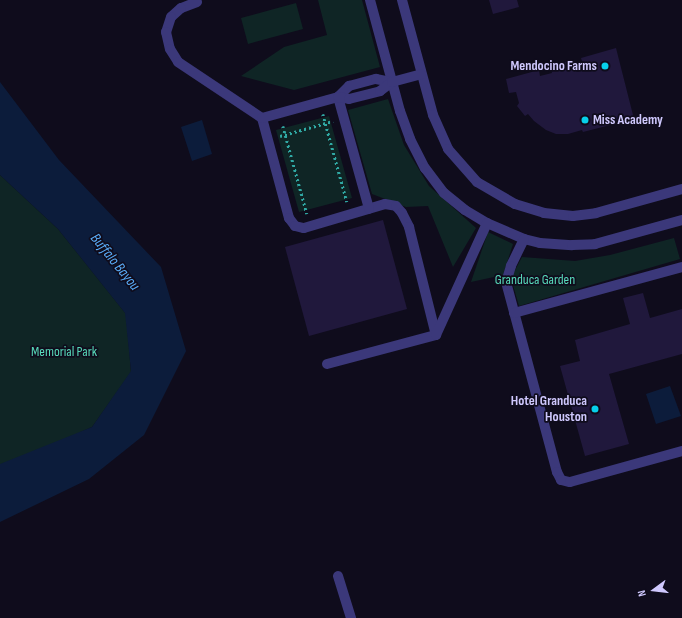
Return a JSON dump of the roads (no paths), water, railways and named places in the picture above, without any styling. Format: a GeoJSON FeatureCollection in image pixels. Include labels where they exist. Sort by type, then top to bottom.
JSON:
{"type":"FeatureCollection","features":[{"type":"Feature","properties":{"kind":"street"},"geometry":{"type":"LineString","coordinates":[[370,0],[392,82],[410,139],[425,168],[444,193],[487,224],[524,239],[540,243],[572,245],[595,244],[682,220]]}},
{"type":"Feature","properties":{"kind":"street"},"geometry":{"type":"LineString","coordinates":[[402,0],[433,115],[448,149],[477,182],[515,204],[544,213],[573,216],[596,213],[682,188]]}},
{"type":"Feature","properties":{"kind":"street"},"geometry":{"type":"LineString","coordinates":[[197,2],[181,8],[171,17],[166,32],[170,49],[178,62],[262,118],[289,218],[296,226],[304,228],[385,204],[396,206],[402,213],[409,227],[436,335]]}},
{"type":"Feature","properties":{"kind":"street"},"geometry":{"type":"LineString","coordinates":[[262,118],[338,97],[349,99],[380,91],[392,82],[421,74]]}},
{"type":"Feature","properties":{"kind":"street"},"geometry":{"type":"LineString","coordinates":[[338,97],[369,209]]}},
{"type":"Feature","properties":{"kind":"street"},"geometry":{"type":"LineString","coordinates":[[436,335],[487,224]]}},
{"type":"Feature","properties":{"kind":"street"},"geometry":{"type":"LineString","coordinates":[[524,239],[506,279],[514,314],[557,472],[561,480],[570,482],[682,451]]}},
{"type":"Feature","properties":{"kind":"street"},"geometry":{"type":"LineString","coordinates":[[514,314],[682,267]]}},
{"type":"Feature","properties":{"kind":"street"},"geometry":{"type":"LineString","coordinates":[[327,364],[436,335]]}},
{"type":"Feature","properties":{"kind":"street"},"geometry":{"type":"LineString","coordinates":[[338,576],[351,618]]}},
{"type":"Feature","properties":{"kind":"water","name":"Buffalo Bayou"},"geometry":{"type":"Polygon","coordinates":[[[0,82],[59,160],[161,267],[186,351],[144,435],[89,479],[0,522],[0,464],[92,427],[131,371],[125,313],[58,229],[0,175],[0,82]]]}},
{"type":"Feature","properties":{"kind":"water"},"geometry":{"type":"Polygon","coordinates":[[[202,120],[212,154],[192,161],[181,127],[202,120]]]}},
{"type":"Feature","properties":{"kind":"water"},"geometry":{"type":"Polygon","coordinates":[[[670,386],[681,416],[656,424],[646,394],[670,386]]]}},
{"type":"Feature","properties":{"kind":"place","name":"Mendocino Farms"},"geometry":{"type":"Point","coordinates":[605,66]}},
{"type":"Feature","properties":{"kind":"place","name":"Miss Academy"},"geometry":{"type":"Point","coordinates":[585,120]}},
{"type":"Feature","properties":{"kind":"place","name":"Hotel Granduca Houston"},"geometry":{"type":"Point","coordinates":[595,409]}},
{"type":"Feature","properties":{"kind":"park label","name":"Granduca Garden"},"geometry":{"type":"Point","coordinates":[535,280]}},
{"type":"Feature","properties":{"kind":"park label","name":"Memorial Park"},"geometry":{"type":"Point","coordinates":[64,352]}}]}
